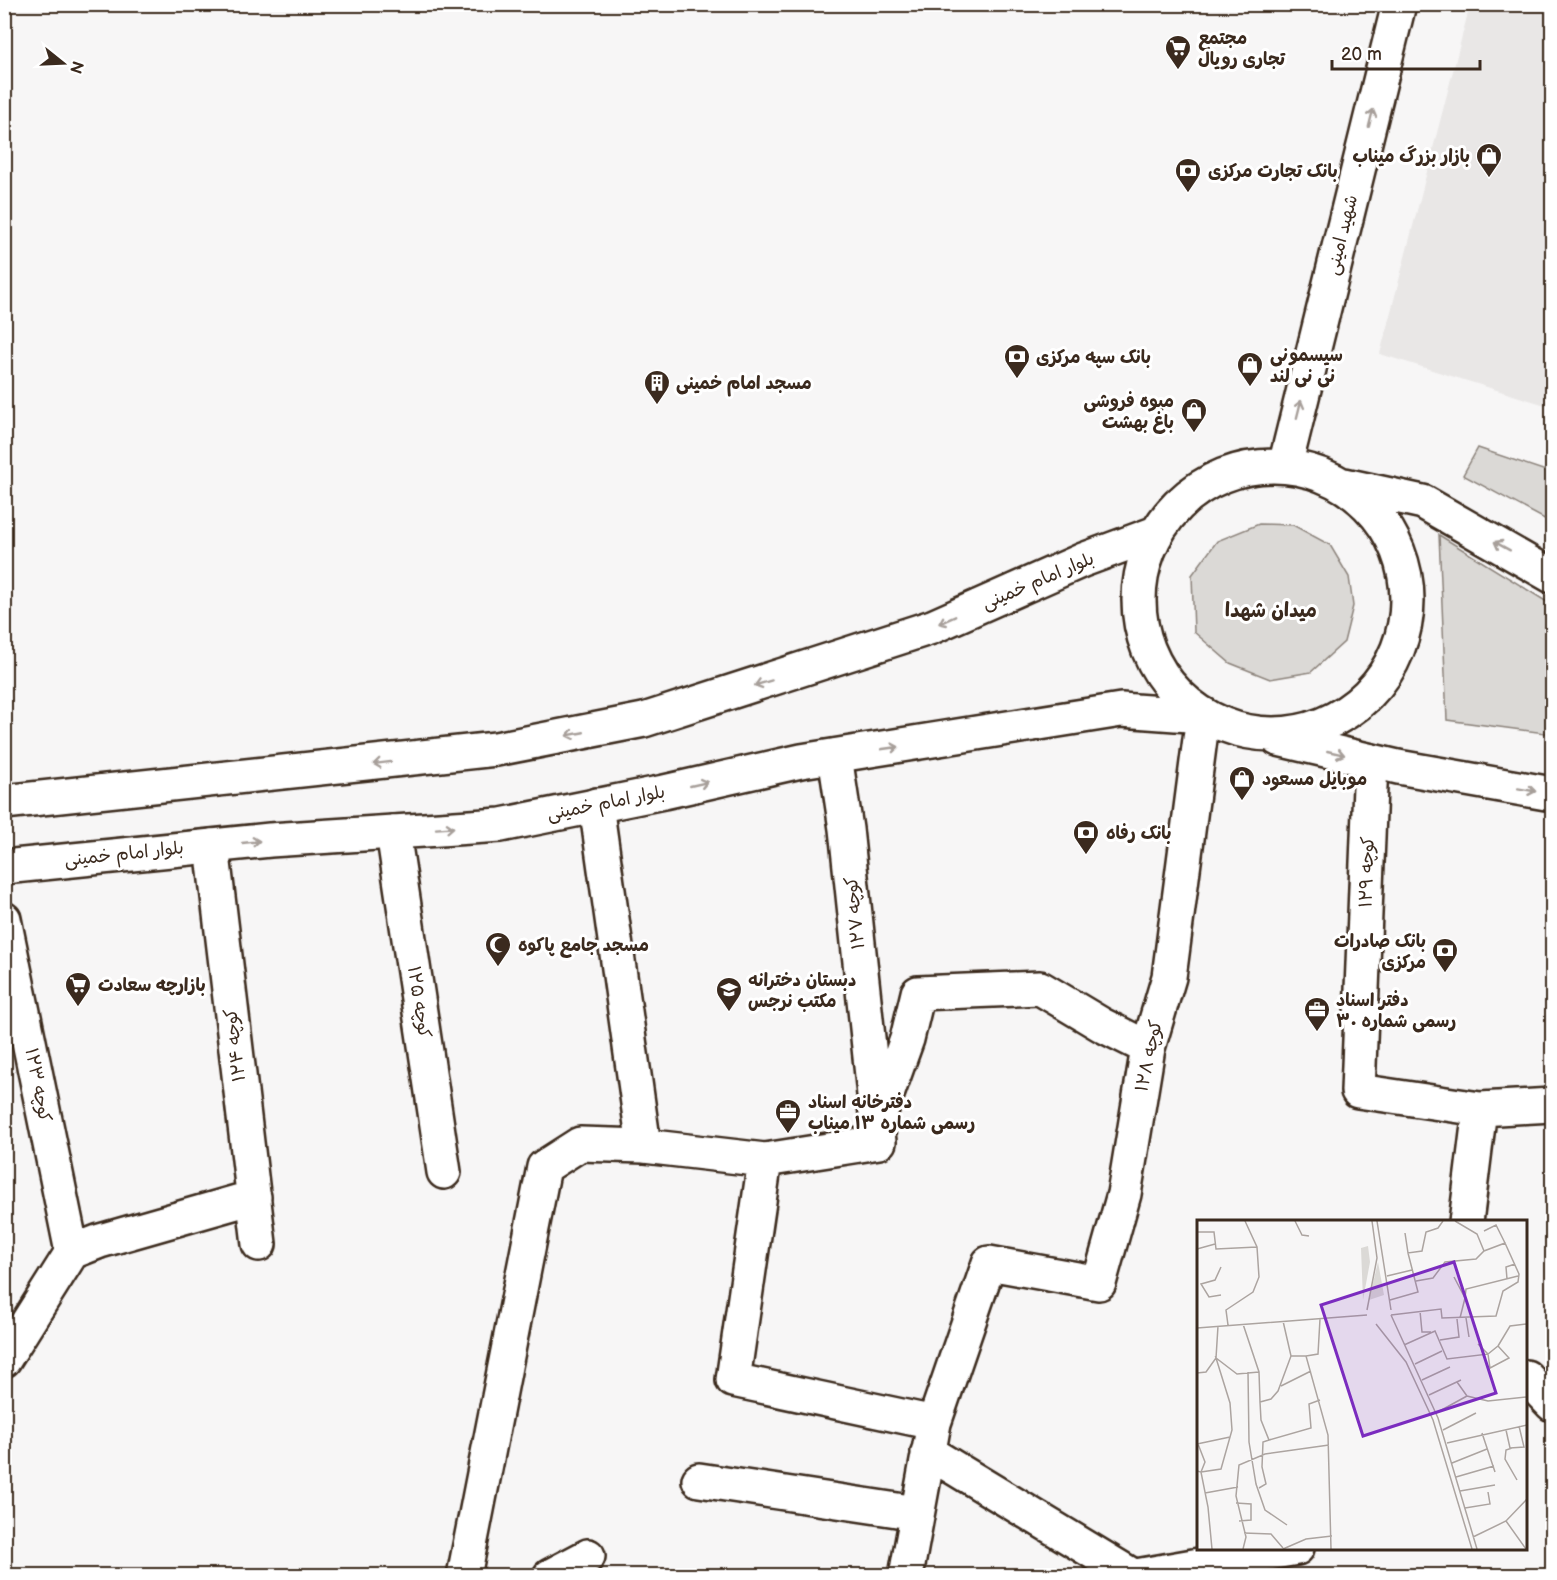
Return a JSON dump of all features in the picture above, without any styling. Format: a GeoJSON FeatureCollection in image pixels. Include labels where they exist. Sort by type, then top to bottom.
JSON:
{"type":"FeatureCollection","features":[{"type":"Feature","properties":{"kind":"street","name":"شهید امینی"},"geometry":{"type":"LineString","coordinates":[[1285,466],[1399,4]]}},
{"type":"Feature","properties":{"kind":"street"},"geometry":{"type":"LineString","coordinates":[[1552,576],[1423,502],[1340,484],[1314,472],[1285,466],[1247,468],[1211,481],[1180,504],[1156,533],[1142,573],[1140,614],[1149,654],[1172,689],[1203,716],[1230,728],[1371,761],[1552,794]]}},
{"type":"Feature","properties":{"kind":"street"},"geometry":{"type":"LineString","coordinates":[[1259,735],[1305,732],[1346,714],[1380,682],[1401,642],[1408,596],[1399,552],[1376,513],[1340,484]]}},
{"type":"Feature","properties":{"kind":"street","name":"بلوار امام خمینی"},"geometry":{"type":"LineString","coordinates":[[4,802],[496,750],[644,720],[932,627],[1083,560],[1156,533]]}},
{"type":"Feature","properties":{"kind":"street","name":"بلوار امام خمینی"},"geometry":{"type":"LineString","coordinates":[[4,867],[212,846],[501,825],[801,761],[1121,710],[1203,716]]}},
{"type":"Feature","properties":{"kind":"street","name":"کوچه ۱۲۸"},"geometry":{"type":"LineString","coordinates":[[931,1437],[989,1263],[1100,1283],[1124,1194],[1148,1048],[1169,977],[1203,716]]}},
{"type":"Feature","properties":{"kind":"street","name":"کوچه ۱۲۷"},"geometry":{"type":"LineString","coordinates":[[835,756],[847,841],[878,1133]]}},
{"type":"Feature","properties":{"kind":"street","name":"کوچه ۱۲۹"},"geometry":{"type":"LineString","coordinates":[[1371,761],[1358,1091],[1480,1109]]}},
{"type":"Feature","properties":{"kind":"street"},"geometry":{"type":"LineString","coordinates":[[596,805],[644,1146]]}},
{"type":"Feature","properties":{"kind":"street","name":"کوچه ۱۲۵"},"geometry":{"type":"LineString","coordinates":[[393,832],[444,1172]]}},
{"type":"Feature","properties":{"kind":"street","name":"کوچه ۱۲۴"},"geometry":{"type":"LineString","coordinates":[[212,846],[260,1244]]}},
{"type":"Feature","properties":{"kind":"street","name":"کوچه ۱۲۳"},"geometry":{"type":"LineString","coordinates":[[4,919],[72,1252]]}},
{"type":"Feature","properties":{"kind":"street"},"geometry":{"type":"LineString","coordinates":[[464,1575],[544,1167],[580,1144],[644,1146],[765,1160],[878,1133],[907,1039],[918,993],[1040,988],[1102,1025],[1148,1048]]}},
{"type":"Feature","properties":{"kind":"street"},"geometry":{"type":"LineString","coordinates":[[1466,1220],[1480,1109],[1552,1105]]}},
{"type":"Feature","properties":{"kind":"street"},"geometry":{"type":"LineString","coordinates":[[765,1160],[733,1380],[931,1437],[1135,1575],[1285,1550]]}},
{"type":"Feature","properties":{"kind":"street"},"geometry":{"type":"LineString","coordinates":[[4,1360],[72,1252],[100,1241],[254,1197]]}},
{"type":"Feature","properties":{"kind":"street"},"geometry":{"type":"LineString","coordinates":[[1527,1378],[1552,1404]]}},
{"type":"Feature","properties":{"kind":"street"},"geometry":{"type":"LineString","coordinates":[[906,1575],[931,1437]]}},
{"type":"Feature","properties":{"kind":"street"},"geometry":{"type":"LineString","coordinates":[[699,1480],[917,1513]]}},
{"type":"Feature","properties":{"kind":"street"},"geometry":{"type":"LineString","coordinates":[[550,1575],[588,1556]]}},
{"type":"Feature","properties":{"kind":"shaded area","name":"بازار بزرگ میناب"},"geometry":{"type":"Polygon","coordinates":[[[1470,5],[1552,5],[1552,407],[1380,354],[1470,5]]]}},
{"type":"Feature","properties":{"kind":"shaded area"},"geometry":{"type":"Polygon","coordinates":[[[1478,448],[1552,473],[1552,523],[1463,475],[1478,448]]]}},
{"type":"Feature","properties":{"kind":"shaded area"},"geometry":{"type":"Polygon","coordinates":[[[1259,524],[1293,525],[1330,545],[1349,577],[1353,606],[1344,642],[1311,672],[1270,679],[1230,663],[1194,632],[1192,575],[1217,541],[1259,524]]]}},
{"type":"Feature","properties":{"kind":"shaded area"},"geometry":{"type":"Polygon","coordinates":[[[1439,535],[1552,605],[1552,734],[1447,720],[1439,535]]]}},
{"type":"Feature","properties":{"kind":"place","name":"مجتمع تجاری رویال"},"geometry":{"type":"Point","coordinates":[1178,71]}},
{"type":"Feature","properties":{"kind":"place","name":"بازار بزرگ میناب"},"geometry":{"type":"Point","coordinates":[1489,179]}},
{"type":"Feature","properties":{"kind":"place","name":"بانک تجارت مرکزی"},"geometry":{"type":"Point","coordinates":[1188,194]}},
{"type":"Feature","properties":{"kind":"place","name":"بانک سپه مرکزی"},"geometry":{"type":"Point","coordinates":[1017,380]}},
{"type":"Feature","properties":{"kind":"place","name":"سیسمونی نی نی لند"},"geometry":{"type":"Point","coordinates":[1250,388]}},
{"type":"Feature","properties":{"kind":"place","name":"مسجد امام خمینی"},"geometry":{"type":"Point","coordinates":[657,406]}},
{"type":"Feature","properties":{"kind":"place","name":"میوه فروشی باغ بهشت"},"geometry":{"type":"Point","coordinates":[1194,434]}},
{"type":"Feature","properties":{"kind":"place","name":"موبایل مسعود"},"geometry":{"type":"Point","coordinates":[1242,802]}},
{"type":"Feature","properties":{"kind":"place","name":"بانک رفاه"},"geometry":{"type":"Point","coordinates":[1086,856]}},
{"type":"Feature","properties":{"kind":"place","name":"مسجد جامع پاکوه"},"geometry":{"type":"Point","coordinates":[498,968]}},
{"type":"Feature","properties":{"kind":"place","name":"بانک صادرات مرکزی"},"geometry":{"type":"Point","coordinates":[1445,974]}},
{"type":"Feature","properties":{"kind":"place","name":"بازارچه سعادت"},"geometry":{"type":"Point","coordinates":[78,1008]}},
{"type":"Feature","properties":{"kind":"place","name":"دبستان دخترانه مکتب نرجس"},"geometry":{"type":"Point","coordinates":[729,1013]}},
{"type":"Feature","properties":{"kind":"place","name":"دفتر اسناد رسمی شماره ۳۰"},"geometry":{"type":"Point","coordinates":[1317,1033]}},
{"type":"Feature","properties":{"kind":"place","name":"دفترخانه اسناد رسمی شماره ۱۳ میناب"},"geometry":{"type":"Point","coordinates":[788,1135]}},
{"type":"Feature","properties":{"kind":"district","name":"میدان شهدا"},"geometry":{"type":"Point","coordinates":[1271,611]}}]}
